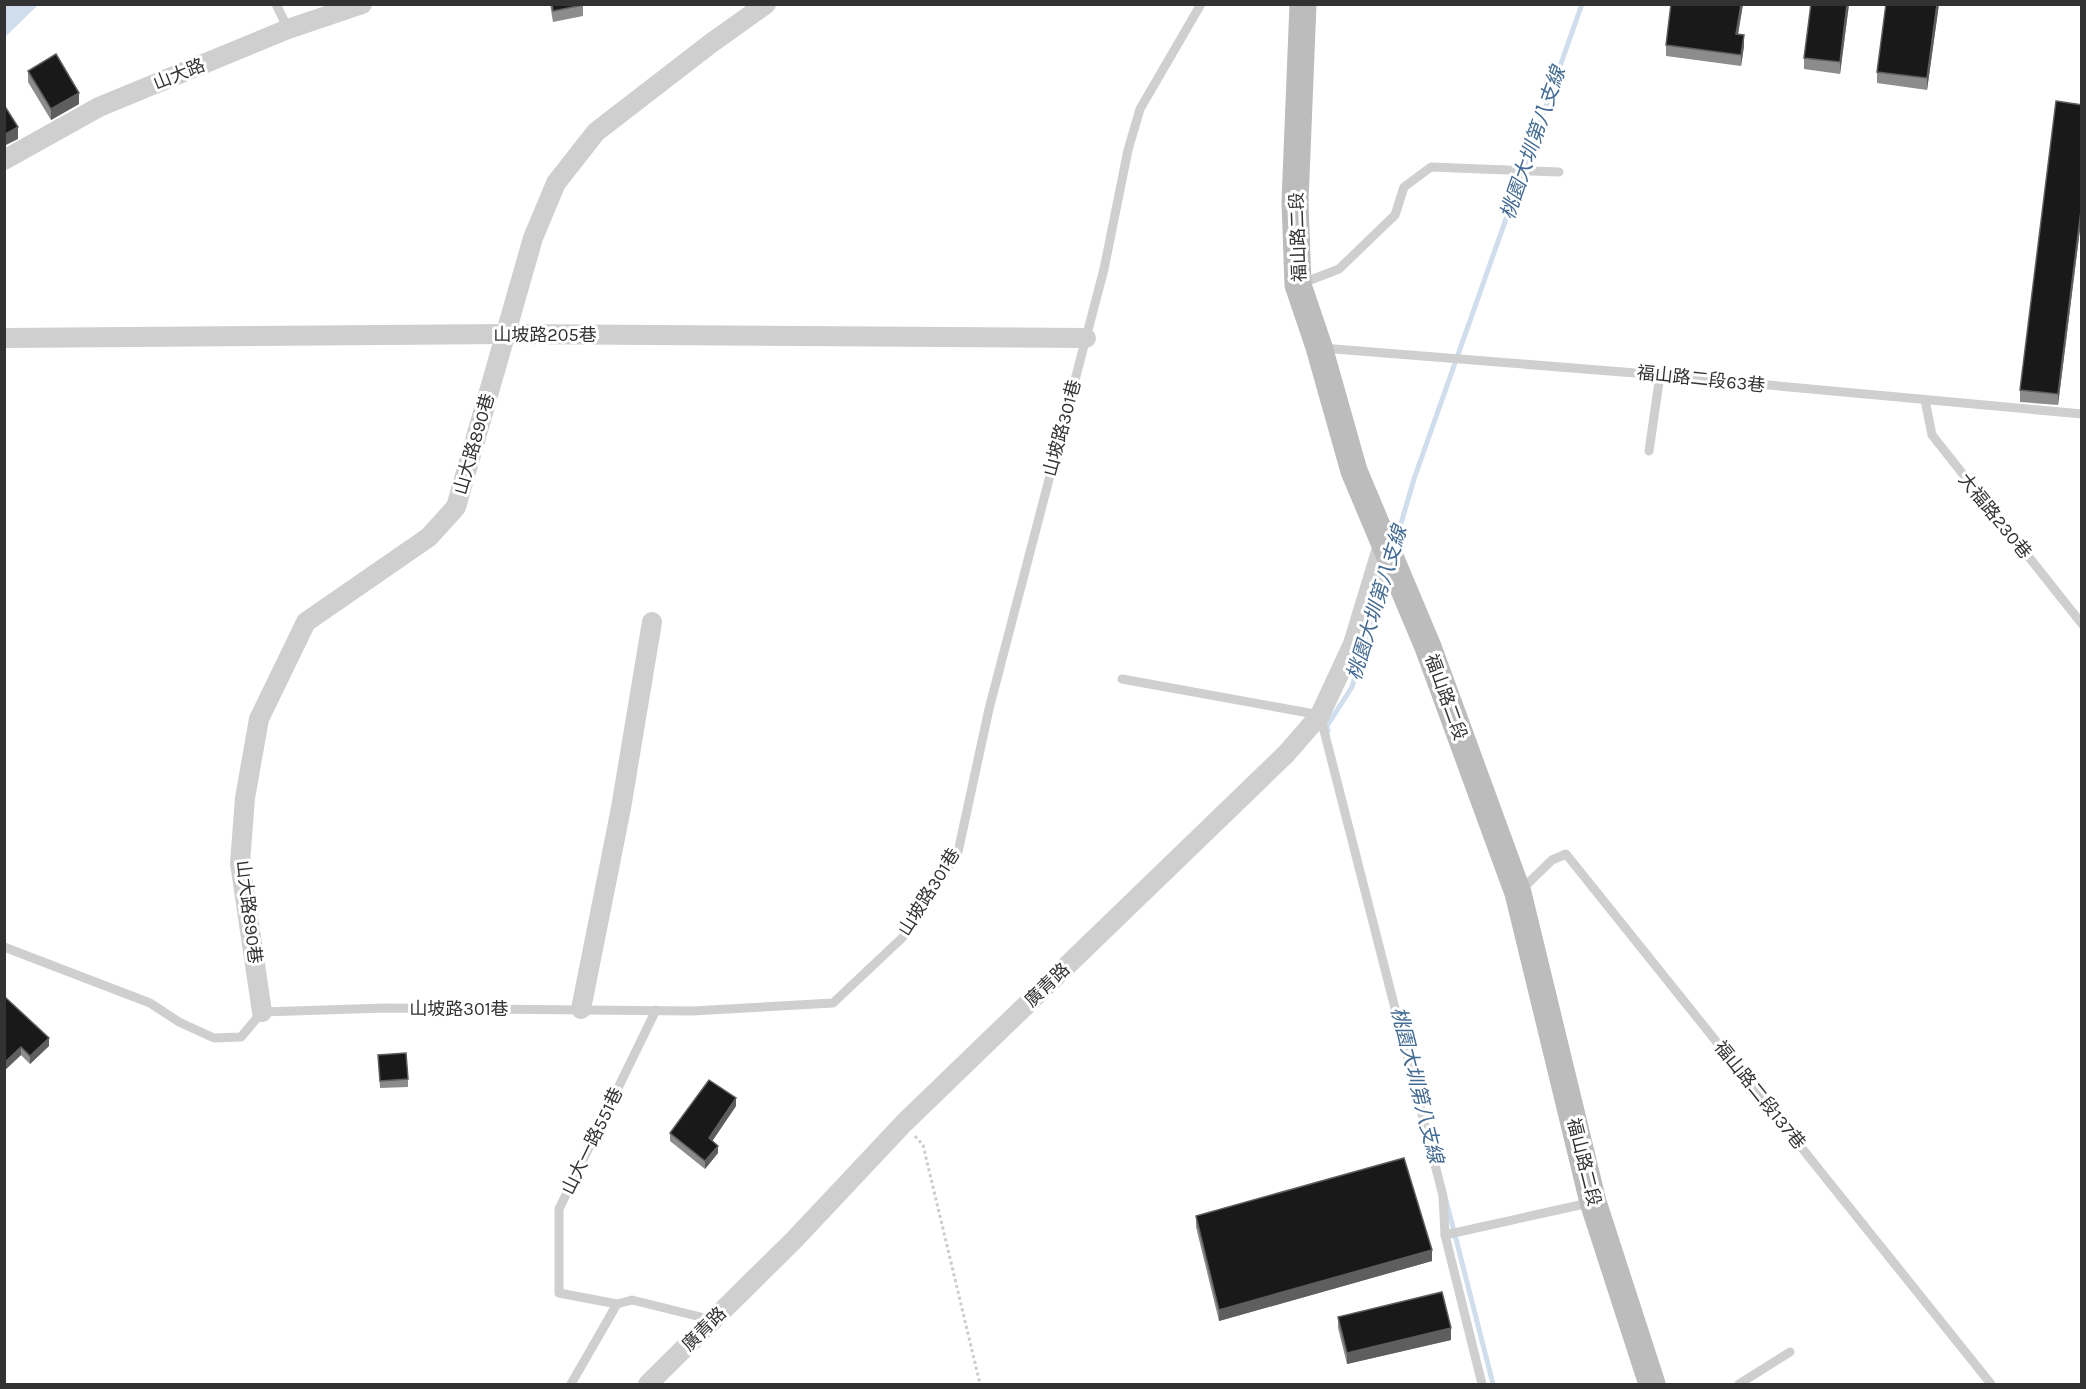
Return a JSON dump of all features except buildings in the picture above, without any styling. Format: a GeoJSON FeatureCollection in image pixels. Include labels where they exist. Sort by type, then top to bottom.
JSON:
{"type":"FeatureCollection","features":[{"type":"Feature","properties":{"kind":"street","name":"山大路"},"geometry":{"type":"LineString","coordinates":[[4,160],[99,106],[288,29],[362,4]]}},
{"type":"Feature","properties":{"kind":"street","name":"山大路890巷"},"geometry":{"type":"LineString","coordinates":[[262,1012],[240,863],[245,798],[259,718],[306,622],[429,537],[456,507],[533,238],[556,183],[596,132],[766,4]]}},
{"type":"Feature","properties":{"kind":"street","name":"福山路二段"},"geometry":{"type":"LineString","coordinates":[[1304,4],[1295,202],[1298,285],[1319,347],[1354,471],[1383,545],[1428,647],[1518,892],[1593,1202],[1652,1384]]}},
{"type":"Feature","properties":{"kind":"street","name":"山坡路205巷"},"geometry":{"type":"LineString","coordinates":[[4,338],[506,334],[1086,338]]}},
{"type":"Feature","properties":{"kind":"street","name":"廣青路"},"geometry":{"type":"LineString","coordinates":[[648,1384],[794,1240],[904,1123],[1286,754],[1320,714],[1353,644],[1383,545]]}},
{"type":"Feature","properties":{"kind":"street"},"geometry":{"type":"LineString","coordinates":[[581,1009],[621,808],[652,622]]}},
{"type":"Feature","properties":{"kind":"lane"},"geometry":{"type":"LineString","coordinates":[[276,4],[288,29]]}},
{"type":"Feature","properties":{"kind":"lane","name":"山坡路301巷"},"geometry":{"type":"LineString","coordinates":[[262,1012],[386,1008],[692,1011],[833,1003],[902,938],[958,852],[989,709],[1104,269],[1128,150],[1140,109],[1201,4]]}},
{"type":"Feature","properties":{"kind":"lane"},"geometry":{"type":"LineString","coordinates":[[1298,285],[1339,269],[1395,215],[1404,187],[1431,167],[1559,172]]}},
{"type":"Feature","properties":{"kind":"lane","name":"福山路二段63巷"},"geometry":{"type":"LineString","coordinates":[[1319,347],[1660,375],[2082,414]]}},
{"type":"Feature","properties":{"kind":"lane"},"geometry":{"type":"LineString","coordinates":[[1649,451],[1660,375]]}},
{"type":"Feature","properties":{"kind":"lane","name":"大福路230巷"},"geometry":{"type":"LineString","coordinates":[[1925,400],[1932,435],[2082,624]]}},
{"type":"Feature","properties":{"kind":"lane"},"geometry":{"type":"LineString","coordinates":[[1122,679],[1320,714],[1443,1196],[1445,1235],[1482,1384]]}},
{"type":"Feature","properties":{"kind":"lane","name":"福山路二段137巷"},"geometry":{"type":"LineString","coordinates":[[1518,892],[1552,860],[1566,854],[1991,1384]]}},
{"type":"Feature","properties":{"kind":"lane"},"geometry":{"type":"LineString","coordinates":[[4,947],[150,1004],[179,1022],[214,1038],[241,1037],[262,1012]]}},
{"type":"Feature","properties":{"kind":"lane","name":"山大一路551巷"},"geometry":{"type":"LineString","coordinates":[[656,1010],[560,1209],[560,1293],[617,1304],[632,1300],[713,1320]]}},
{"type":"Feature","properties":{"kind":"lane"},"geometry":{"type":"LineString","coordinates":[[1445,1235],[1593,1202]]}},
{"type":"Feature","properties":{"kind":"lane"},"geometry":{"type":"LineString","coordinates":[[571,1384],[617,1304]]}},
{"type":"Feature","properties":{"kind":"lane"},"geometry":{"type":"LineString","coordinates":[[1739,1384],[1790,1352]]}},
{"type":"Feature","properties":{"kind":"path"},"geometry":{"type":"LineString","coordinates":[[904,1123],[922,1145],[980,1384]]}},
{"type":"Feature","properties":{"kind":"water"},"geometry":{"type":"Polygon","coordinates":[[[5,4],[38,4],[38,5],[5,37],[5,4]]]}},
{"type":"Feature","properties":{"kind":"waterway","name":"桃園大圳第八支線"},"geometry":{"type":"LineString","coordinates":[[1395,544],[1414,479],[1582,4]]}},
{"type":"Feature","properties":{"kind":"waterway","name":"桃園大圳第八支線"},"geometry":{"type":"LineString","coordinates":[[1328,731],[1327,726],[1352,687],[1386,573]]}},
{"type":"Feature","properties":{"kind":"waterway","name":"桃園大圳第八支線"},"geometry":{"type":"LineString","coordinates":[[1446,1200],[1493,1384]]}}]}
